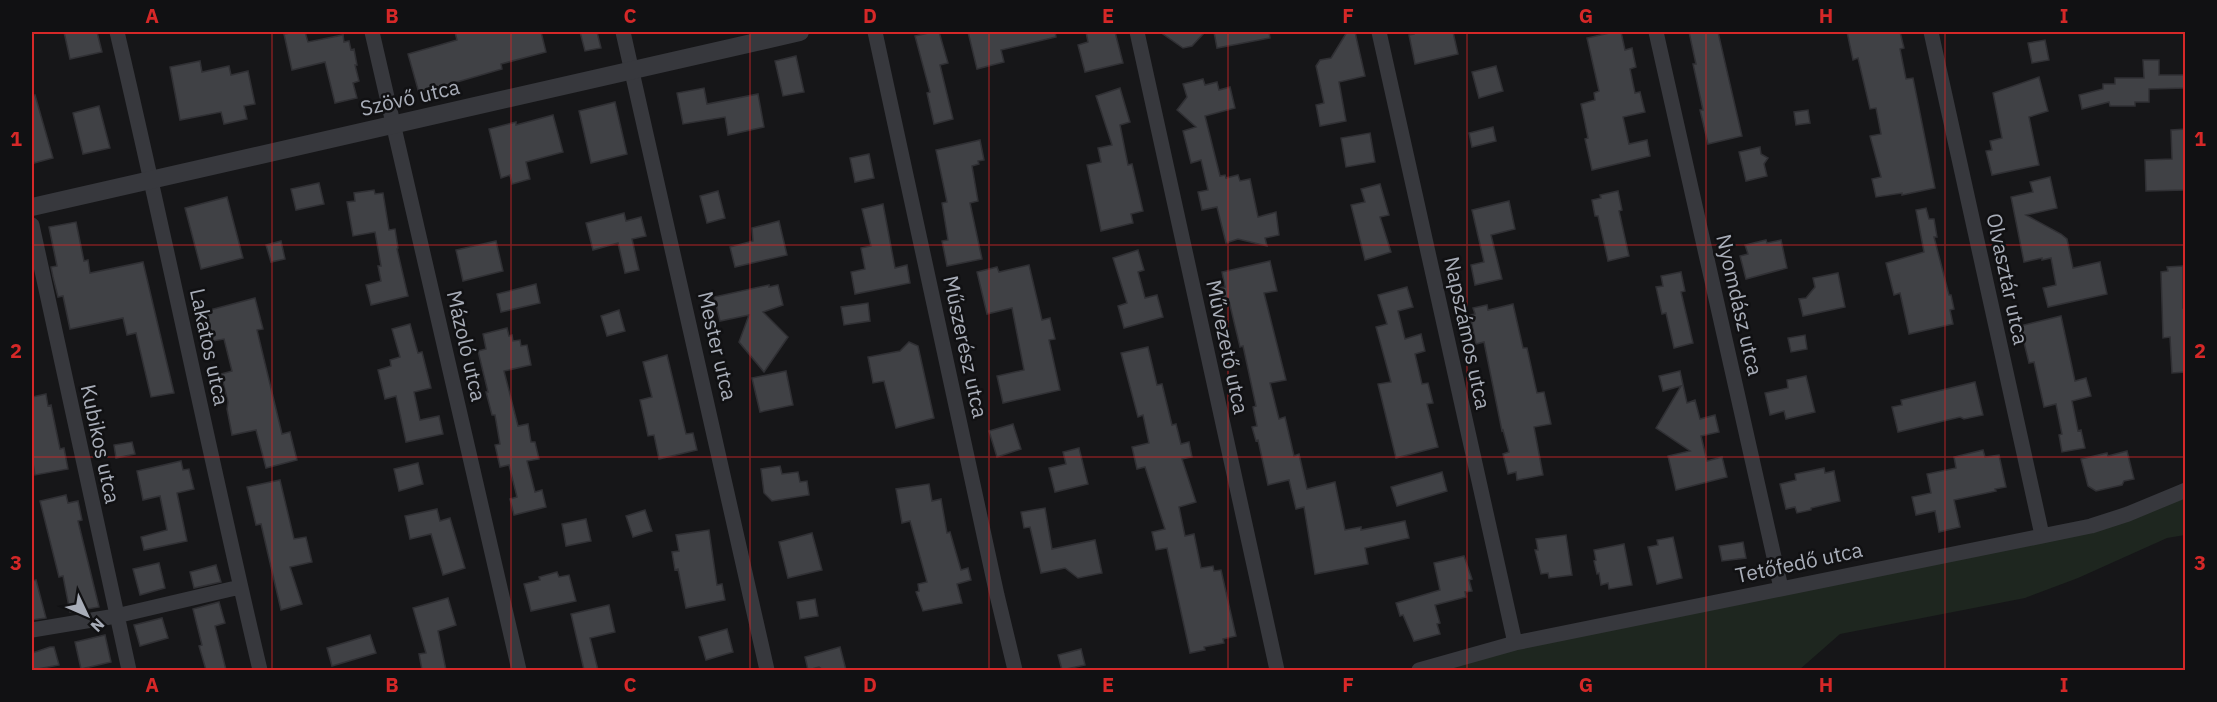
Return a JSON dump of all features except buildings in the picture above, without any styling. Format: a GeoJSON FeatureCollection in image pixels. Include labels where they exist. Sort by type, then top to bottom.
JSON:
{"type":"FeatureCollection","features":[{"type":"Feature","properties":{"kind":"street","name":"Lakatos utca"},"geometry":{"type":"LineString","coordinates":[[117,32],[152,181],[223,516],[260,670]]}},
{"type":"Feature","properties":{"kind":"street","name":"Mázoló utca"},"geometry":{"type":"LineString","coordinates":[[372,32],[519,670]]}},
{"type":"Feature","properties":{"kind":"street","name":"Mester utca"},"geometry":{"type":"LineString","coordinates":[[623,32],[767,670]]}},
{"type":"Feature","properties":{"kind":"street","name":"Szövő utca"},"geometry":{"type":"LineString","coordinates":[[32,207],[800,32]]}},
{"type":"Feature","properties":{"kind":"street","name":"Műszerész utca"},"geometry":{"type":"LineString","coordinates":[[875,32],[994,584],[1015,670]]}},
{"type":"Feature","properties":{"kind":"street","name":"Művezető utca"},"geometry":{"type":"LineString","coordinates":[[1137,32],[1277,670]]}},
{"type":"Feature","properties":{"kind":"street","name":"Napszámos utca"},"geometry":{"type":"LineString","coordinates":[[1379,32],[1515,643]]}},
{"type":"Feature","properties":{"kind":"street","name":"Nyomdász utca"},"geometry":{"type":"LineString","coordinates":[[1656,32],[1781,588]]}},
{"type":"Feature","properties":{"kind":"street","name":"Olvasztár utca"},"geometry":{"type":"LineString","coordinates":[[1931,32],[2042,535]]}},
{"type":"Feature","properties":{"kind":"street","name":"Kubikos utca"},"geometry":{"type":"LineString","coordinates":[[32,225],[129,670]]}},
{"type":"Feature","properties":{"kind":"street","name":"Tetőfedő utca"},"geometry":{"type":"LineString","coordinates":[[1419,670],[1515,643],[2091,526],[2128,514],[2186,490]]}},
{"type":"Feature","properties":{"kind":"street"},"geometry":{"type":"LineString","coordinates":[[32,630],[116,616],[240,587]]}},
{"type":"Feature","properties":{"kind":"shaded area"},"geometry":{"type":"Polygon","coordinates":[[[2185,490],[2185,535],[2167,538],[2078,578],[2025,598],[1840,634],[1799,670],[1419,670],[2042,535],[2185,490]]]}}]}
